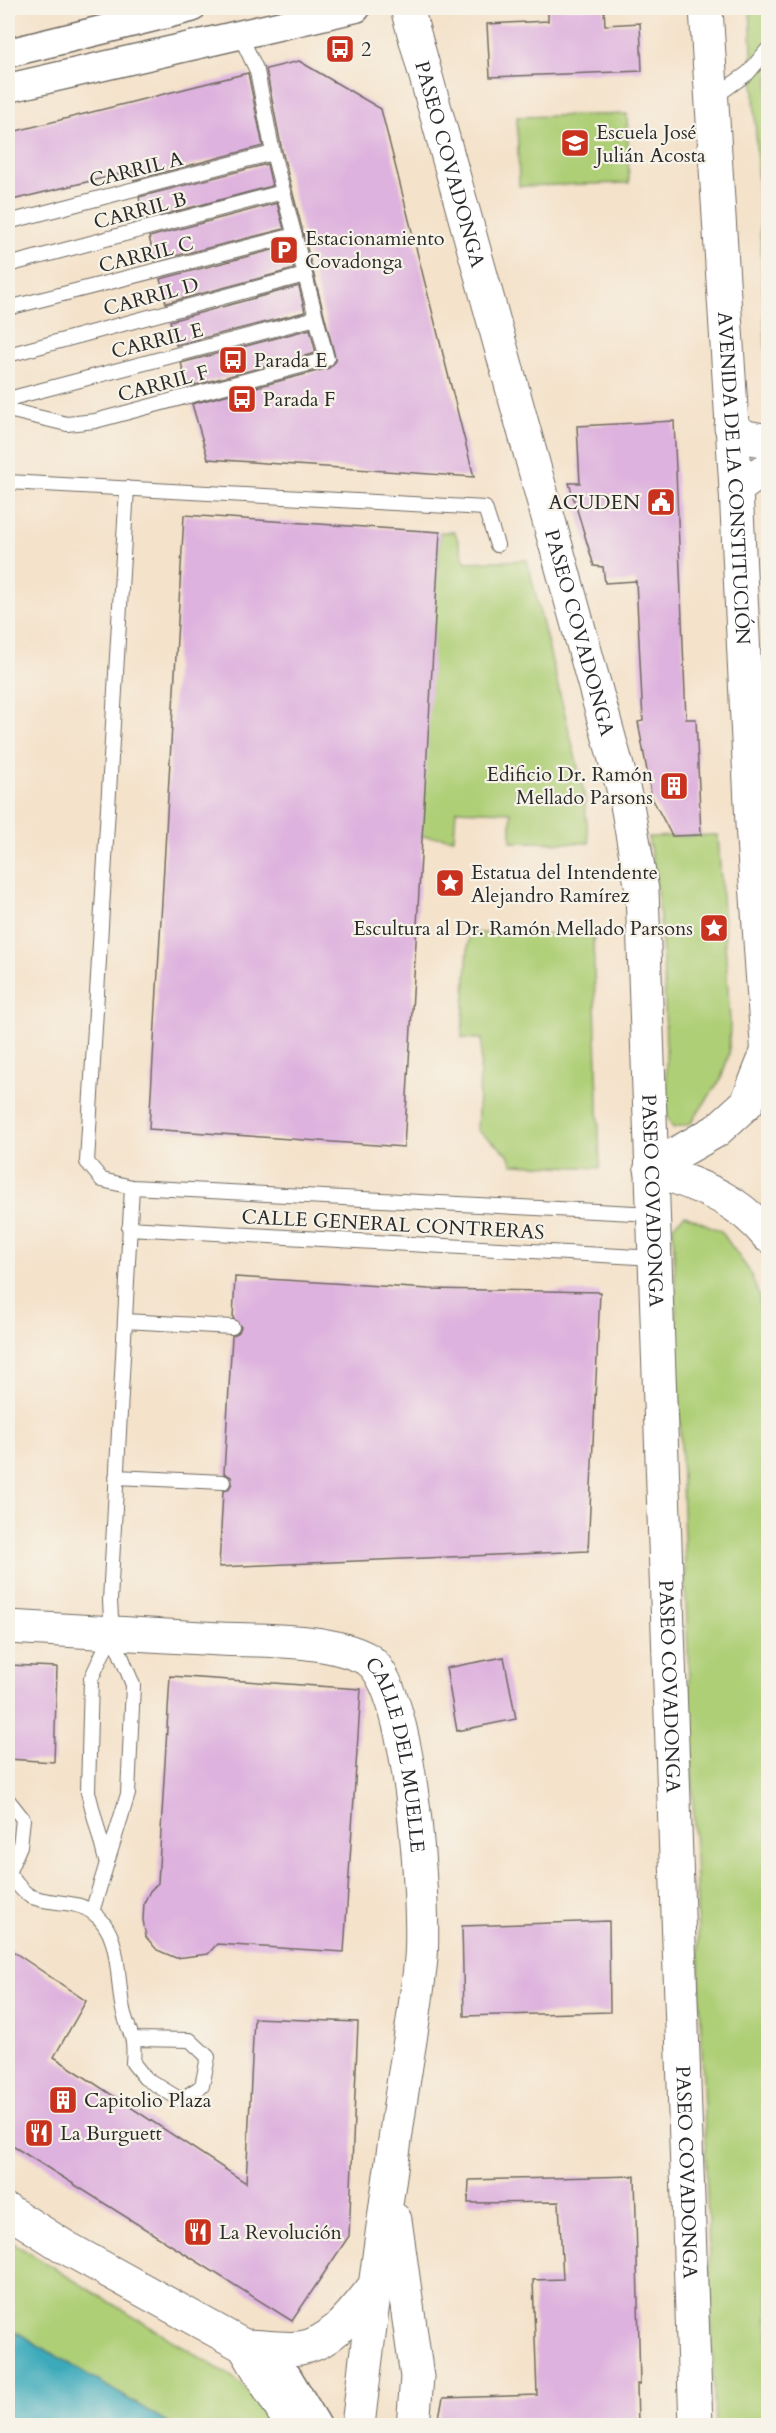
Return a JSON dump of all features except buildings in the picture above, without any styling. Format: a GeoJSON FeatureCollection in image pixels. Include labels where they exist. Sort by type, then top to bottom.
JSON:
{"type":"FeatureCollection","features":[{"type":"Feature","properties":{"kind":"main road","name":"PASEO COVADONGA"},"geometry":{"type":"LineString","coordinates":[[407,8],[626,799],[642,890],[696,2426]]}},
{"type":"Feature","properties":{"kind":"main road","name":"AVENIDA DE LA CONSTITUCIÓN"},"geometry":{"type":"LineString","coordinates":[[706,8],[736,489],[752,824],[768,1057]]}},
{"type":"Feature","properties":{"kind":"main road"},"geometry":{"type":"LineString","coordinates":[[731,427],[746,437],[768,441]]}},
{"type":"Feature","properties":{"kind":"main road"},"geometry":{"type":"LineString","coordinates":[[736,489],[753,476],[768,470]]}},
{"type":"Feature","properties":{"kind":"main road"},"geometry":{"type":"LineString","coordinates":[[651,1168],[716,1131],[747,1103],[768,1050]]}},
{"type":"Feature","properties":{"kind":"main road"},"geometry":{"type":"LineString","coordinates":[[651,1168],[727,1198],[757,1222],[768,1236]]}},
{"type":"Feature","properties":{"kind":"main road","name":"CALLE DEL MUELLE"},"geometry":{"type":"LineString","coordinates":[[8,1627],[343,1648],[370,1660],[382,1674],[395,1710],[405,1753],[422,1878],[421,1957],[374,2287],[358,2426]]}},
{"type":"Feature","properties":{"kind":"main road","name":"CALLE DEL MUELLE"},"geometry":{"type":"LineString","coordinates":[[389,2180],[417,2378],[413,2426]]}},
{"type":"Feature","properties":{"kind":"main road"},"geometry":{"type":"LineString","coordinates":[[8,2211],[65,2247],[244,2346],[300,2348],[313,2344],[331,2334],[374,2287]]}},
{"type":"Feature","properties":{"kind":"main road"},"geometry":{"type":"LineString","coordinates":[[244,2346],[292,2426]]}},
{"type":"Feature","properties":{"kind":"street"},"geometry":{"type":"LineString","coordinates":[[8,88],[356,8]]}},
{"type":"Feature","properties":{"kind":"street"},"geometry":{"type":"LineString","coordinates":[[8,53],[181,9],[231,25],[240,35]]}},
{"type":"Feature","properties":{"kind":"street"},"geometry":{"type":"LineString","coordinates":[[244,2346],[269,2358],[286,2376],[317,2426]]}},
{"type":"Feature","properties":{"kind":"lane"},"geometry":{"type":"LineString","coordinates":[[240,35],[257,71],[273,153],[316,318]]}},
{"type":"Feature","properties":{"kind":"lane"},"geometry":{"type":"LineString","coordinates":[[711,99],[748,73],[768,49]]}},
{"type":"Feature","properties":{"kind":"lane","name":"CARRIL A"},"geometry":{"type":"LineString","coordinates":[[8,222],[273,153]]}},
{"type":"Feature","properties":{"kind":"lane","name":"CARRIL B"},"geometry":{"type":"LineString","coordinates":[[8,266],[283,192]]}},
{"type":"Feature","properties":{"kind":"lane","name":"CARRIL C"},"geometry":{"type":"LineString","coordinates":[[8,308],[294,235]]}},
{"type":"Feature","properties":{"kind":"lane","name":"CARRIL D"},"geometry":{"type":"LineString","coordinates":[[8,355],[305,275]]}},
{"type":"Feature","properties":{"kind":"lane","name":"CARRIL F"},"geometry":{"type":"LineString","coordinates":[[8,410],[66,424],[95,421],[327,359],[316,318]]}},
{"type":"Feature","properties":{"kind":"lane","name":"CARRIL E"},"geometry":{"type":"LineString","coordinates":[[8,399],[316,318]]}},
{"type":"Feature","properties":{"kind":"lane"},"geometry":{"type":"LineString","coordinates":[[8,482],[485,508],[497,545]]}},
{"type":"Feature","properties":{"kind":"lane","name":"CALLE GENERAL CONTRERAS"},"geometry":{"type":"LineString","coordinates":[[127,488],[87,1162],[102,1180],[132,1187],[653,1214]]}},
{"type":"Feature","properties":{"kind":"lane"},"geometry":{"type":"LineString","coordinates":[[92,1912],[128,1794],[133,1685],[112,1633],[110,1601],[132,1187]]}},
{"type":"Feature","properties":{"kind":"lane","name":"CALLE GENERAL CONTRERAS"},"geometry":{"type":"LineString","coordinates":[[129,1228],[655,1258]]}},
{"type":"Feature","properties":{"kind":"lane"},"geometry":{"type":"LineString","coordinates":[[125,1321],[232,1328]]}},
{"type":"Feature","properties":{"kind":"lane"},"geometry":{"type":"LineString","coordinates":[[116,1477],[224,1482]]}},
{"type":"Feature","properties":{"kind":"lane"},"geometry":{"type":"LineString","coordinates":[[106,1861],[88,1792],[91,1679],[112,1633]]}},
{"type":"Feature","properties":{"kind":"lane"},"geometry":{"type":"LineString","coordinates":[[8,1800],[23,1819],[20,1846],[8,1873],[30,1896],[68,1902],[92,1912],[108,1929],[120,1971],[124,2013],[135,2039],[133,2063],[145,2078],[181,2100],[202,2086],[208,2056],[190,2040],[135,2039]]}},
{"type":"Feature","properties":{"kind":"green space"},"geometry":{"type":"Polygon","coordinates":[[[750,8],[768,8],[768,399],[750,8]]]}},
{"type":"Feature","properties":{"kind":"green space"},"geometry":{"type":"Polygon","coordinates":[[[627,114],[629,183],[519,186],[517,117],[627,114]]]}},
{"type":"Feature","properties":{"kind":"green space"},"geometry":{"type":"Polygon","coordinates":[[[440,532],[455,532],[465,562],[527,560],[583,788],[589,843],[511,842],[511,812],[456,810],[454,838],[420,836],[440,532]]]}},
{"type":"Feature","properties":{"kind":"green space"},"geometry":{"type":"Polygon","coordinates":[[[718,835],[730,1021],[729,1054],[721,1079],[690,1124],[673,1128],[667,1117],[665,1012],[659,906],[648,837],[718,835]]]}},
{"type":"Feature","properties":{"kind":"green space"},"geometry":{"type":"Polygon","coordinates":[[[469,933],[593,935],[600,1168],[513,1164],[507,1153],[477,1130],[482,1039],[462,1038],[469,933]]]}},
{"type":"Feature","properties":{"kind":"green space"},"geometry":{"type":"Polygon","coordinates":[[[685,1215],[721,1231],[750,1272],[759,1296],[768,1384],[768,2425],[715,2425],[673,1225],[685,1215]]]}},
{"type":"Feature","properties":{"kind":"green space"},"geometry":{"type":"Polygon","coordinates":[[[8,2240],[237,2380],[259,2403],[273,2425],[172,2425],[8,2327],[8,2240]]]}},
{"type":"Feature","properties":{"kind":"water"},"geometry":{"type":"Polygon","coordinates":[[[8,2327],[172,2425],[8,2425],[8,2327]]]}},
{"type":"Feature","properties":{"kind":"place","name":"2"},"geometry":{"type":"Point","coordinates":[340,49]}},
{"type":"Feature","properties":{"kind":"place","name":"Escuela José Julián Acosta"},"geometry":{"type":"Point","coordinates":[575,143]}},
{"type":"Feature","properties":{"kind":"place","name":"Estacionamiento Covadonga"},"geometry":{"type":"Point","coordinates":[284,250]}},
{"type":"Feature","properties":{"kind":"place","name":"Parada E"},"geometry":{"type":"Point","coordinates":[233,360]}},
{"type":"Feature","properties":{"kind":"place","name":"Parada F"},"geometry":{"type":"Point","coordinates":[242,399]}},
{"type":"Feature","properties":{"kind":"place","name":"ACUDEN"},"geometry":{"type":"Point","coordinates":[661,502]}},
{"type":"Feature","properties":{"kind":"place","name":"Edificio Dr. Ramón Mellado Parsons"},"geometry":{"type":"Point","coordinates":[674,786]}},
{"type":"Feature","properties":{"kind":"place","name":"Estatua del Intendente Alejandro Ramírez"},"geometry":{"type":"Point","coordinates":[450,883]}},
{"type":"Feature","properties":{"kind":"place","name":"Escultura al Dr. Ramón Mellado Parsons"},"geometry":{"type":"Point","coordinates":[714,928]}},
{"type":"Feature","properties":{"kind":"place","name":"Capitolio Plaza"},"geometry":{"type":"Point","coordinates":[63,2100]}},
{"type":"Feature","properties":{"kind":"place","name":"La Burguett"},"geometry":{"type":"Point","coordinates":[39,2133]}},
{"type":"Feature","properties":{"kind":"place","name":"La Revolución"},"geometry":{"type":"Point","coordinates":[198,2232]}}]}
